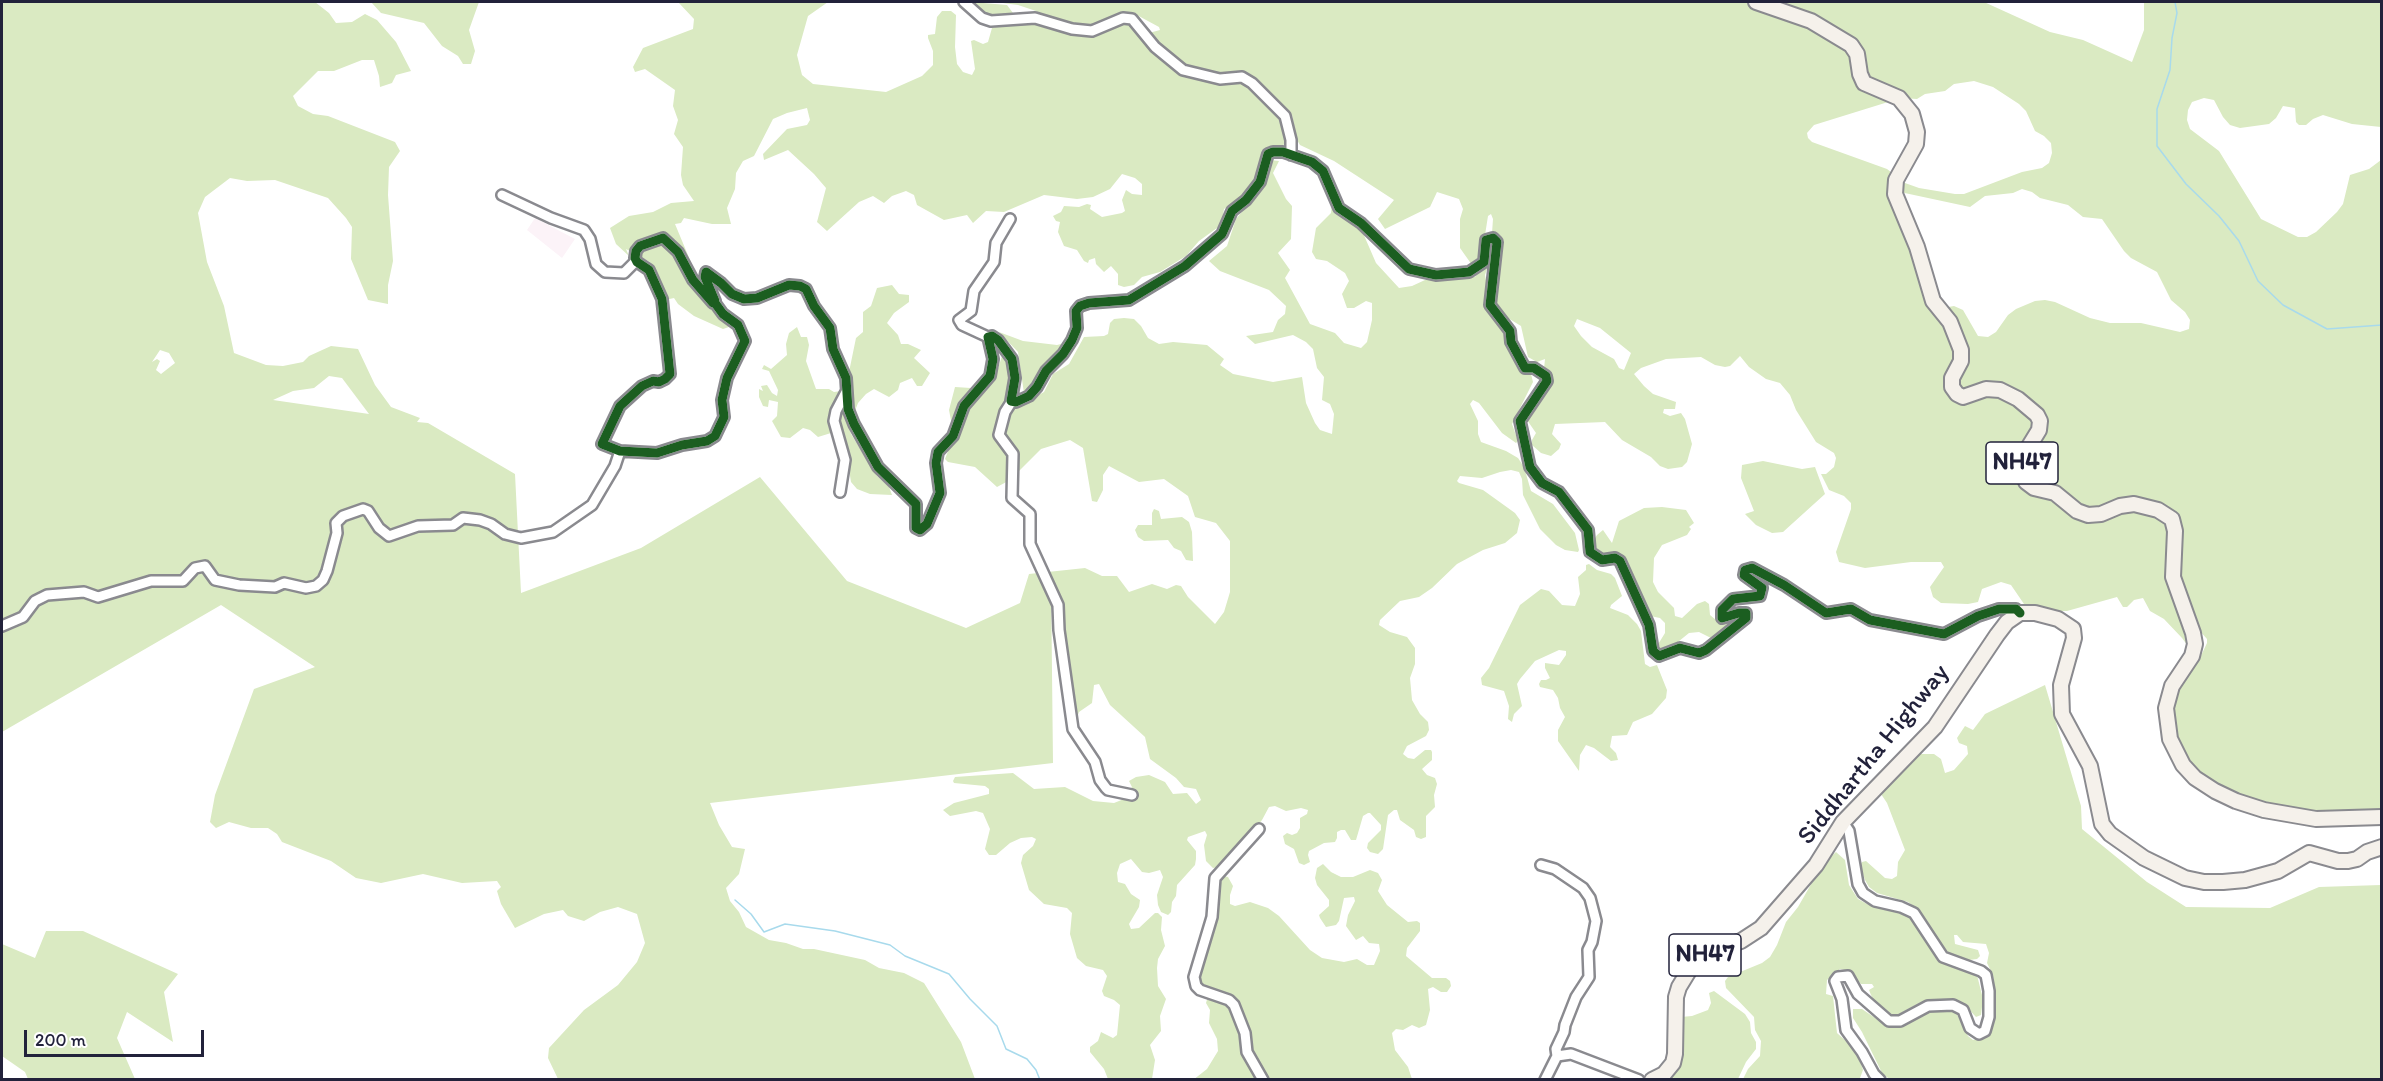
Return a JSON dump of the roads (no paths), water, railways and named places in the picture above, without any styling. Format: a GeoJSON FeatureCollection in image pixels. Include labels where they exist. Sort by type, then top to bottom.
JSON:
{"type":"FeatureCollection","features":[{"type":"Feature","properties":{"kind":"highway","name":"NH47"},"geometry":{"type":"LineString","coordinates":[[1756,2],[1811,21],[1846,42],[1856,51],[1864,83],[1899,98],[1912,114],[1917,132],[1916,144],[1896,180],[1895,194],[1917,247],[1933,301],[1950,322],[1961,350],[1961,361],[1952,378],[1952,386],[1957,394],[1963,397],[1989,388],[2000,390],[2018,399],[2038,417],[2039,430],[2023,461],[2022,472],[2026,482],[2034,488],[2055,492],[2077,511],[2088,515],[2101,514],[2120,506],[2134,504],[2158,510],[2172,519],[2175,531],[2173,578],[2195,644],[2192,656],[2172,686],[2166,708],[2170,740],[2183,765],[2195,778],[2215,791],[2264,810],[2316,819],[2382,818]]}},
{"type":"Feature","properties":{"kind":"highway","name":"Siddhartha Highway"},"geometry":{"type":"LineString","coordinates":[[1652,1080],[1664,1074],[1673,1063],[1676,1045],[1674,1006],[1677,992],[1685,976],[1710,951],[1741,941],[1761,928],[1816,864],[1844,822],[1935,727],[1996,635],[2007,622],[2020,613]]}},
{"type":"Feature","properties":{"kind":"highway"},"geometry":{"type":"LineString","coordinates":[[2020,613],[2035,613],[2058,619],[2073,629],[2074,638],[2060,691],[2062,714],[2090,766],[2102,825],[2110,834],[2144,858],[2185,878],[2204,882],[2223,882],[2245,880],[2278,871],[2310,853],[2342,861],[2357,859],[2367,852],[2382,847]]}},
{"type":"Feature","properties":{"kind":"street"},"geometry":{"type":"LineString","coordinates":[[964,2],[982,18],[991,21],[1035,18],[1072,29],[1092,31],[1123,18],[1132,19],[1155,47],[1183,70],[1220,79],[1242,77],[1252,82],[1285,116],[1292,155]]}},
{"type":"Feature","properties":{"kind":"street"},"geometry":{"type":"LineString","coordinates":[[1012,401],[1019,401],[1032,393],[1046,371],[1067,349],[1077,331],[1076,311],[1080,306],[1089,303],[1129,300],[1185,266],[1222,234],[1232,211],[1246,200],[1260,182],[1268,154],[1275,152],[1292,155],[1312,162],[1323,171],[1339,208],[1361,223],[1409,269],[1436,275],[1469,272],[1484,262],[1486,240],[1493,238],[1497,242],[1490,305],[1510,331],[1511,342],[1526,368],[1534,368],[1546,376],[1547,381],[1520,421],[1530,466],[1542,483],[1559,492],[1588,530],[1590,552],[1602,560],[1615,558],[1620,561],[1649,625],[1653,651],[1659,656],[1680,648],[1699,653],[1706,650],[1746,618],[1746,614],[1739,613],[1722,618],[1722,610],[1734,599],[1760,596],[1762,588],[1744,575],[1745,570],[1752,568],[1784,585],[1826,613],[1851,609],[1870,620],[1944,634],[1978,616],[1999,609],[2016,609],[2020,613]]}},
{"type":"Feature","properties":{"kind":"street"},"geometry":{"type":"LineString","coordinates":[[502,195],[551,218],[584,230],[590,239],[595,263],[605,272],[624,273],[636,261]]}},
{"type":"Feature","properties":{"kind":"street"},"geometry":{"type":"LineString","coordinates":[[1010,219],[996,243],[994,262],[974,291],[971,311],[959,320],[962,325],[998,340],[1012,359],[1015,378],[1012,401],[1005,412],[999,435],[1013,454],[1012,498],[1030,514],[1030,544],[1058,605],[1059,630],[1073,729],[1095,762],[1100,780],[1106,788],[1132,795]]}},
{"type":"Feature","properties":{"kind":"street"},"geometry":{"type":"LineString","coordinates":[[715,303],[693,280],[678,252],[665,240],[660,238],[640,246],[635,253],[636,261],[649,270],[662,299],[671,372],[664,380],[653,381],[642,386],[615,412],[602,444],[620,451],[657,453],[682,445],[707,441],[715,436],[724,417],[722,400],[727,378],[745,341],[738,325],[723,314],[715,303],[705,277],[706,272],[732,294],[750,300],[782,286],[803,287],[830,328],[833,349],[845,374],[849,413],[864,446],[883,474],[916,504],[916,528],[922,530],[930,518],[940,493],[936,463],[938,452],[953,436],[964,405],[990,376],[993,359],[988,337]]}},
{"type":"Feature","properties":{"kind":"street"},"geometry":{"type":"LineString","coordinates":[[840,492],[845,460],[834,421],[836,411],[847,389]]}},
{"type":"Feature","properties":{"kind":"street"},"geometry":{"type":"LineString","coordinates":[[2,626],[23,617],[35,600],[47,596],[84,592],[98,597],[151,581],[183,580],[195,568],[205,566],[215,580],[239,585],[275,587],[284,583],[306,588],[316,586],[323,580],[327,571],[337,533],[336,523],[343,516],[363,509],[368,511],[379,528],[389,536],[418,526],[453,525],[463,518],[480,520],[491,524],[505,534],[521,538],[553,532],[592,505],[615,466],[620,451]]}},
{"type":"Feature","properties":{"kind":"street"},"geometry":{"type":"LineString","coordinates":[[1844,822],[1848,831],[1858,884],[1863,893],[1875,901],[1914,913],[1943,957],[1983,972],[1989,991],[1989,1017],[1985,1031],[1979,1034],[1970,1028],[1963,1010],[1953,1005],[1928,1006],[1900,1021],[1889,1021],[1858,994],[1848,976],[1838,977],[1835,981],[1842,999],[1846,1030],[1880,1080]]}},
{"type":"Feature","properties":{"kind":"street"},"geometry":{"type":"LineString","coordinates":[[1259,830],[1215,878],[1212,917],[1194,982],[1200,990],[1229,1000],[1234,1005],[1245,1033],[1247,1052],[1263,1080]]}},
{"type":"Feature","properties":{"kind":"street"},"geometry":{"type":"LineString","coordinates":[[1541,865],[1555,869],[1583,888],[1590,898],[1596,921],[1588,950],[1589,977],[1576,997],[1564,1025],[1564,1032],[1556,1048],[1557,1056],[1545,1080]]}},
{"type":"Feature","properties":{"kind":"street"},"geometry":{"type":"LineString","coordinates":[[1557,1056],[1571,1054],[1639,1080]]}},
{"type":"Feature","properties":{"kind":"waterway"},"geometry":{"type":"LineString","coordinates":[[2175,2],[2177,13],[2172,38],[2170,70],[2157,109],[2157,146],[2186,184],[2219,216],[2239,241],[2258,281],[2283,305],[2327,329],[2382,325]]}},
{"type":"Feature","properties":{"kind":"waterway"},"geometry":{"type":"LineString","coordinates":[[735,900],[751,914],[764,932],[785,924],[835,931],[890,945],[905,956],[949,974],[997,1026],[1006,1049],[1027,1059],[1036,1070],[1040,1080]]}}]}
